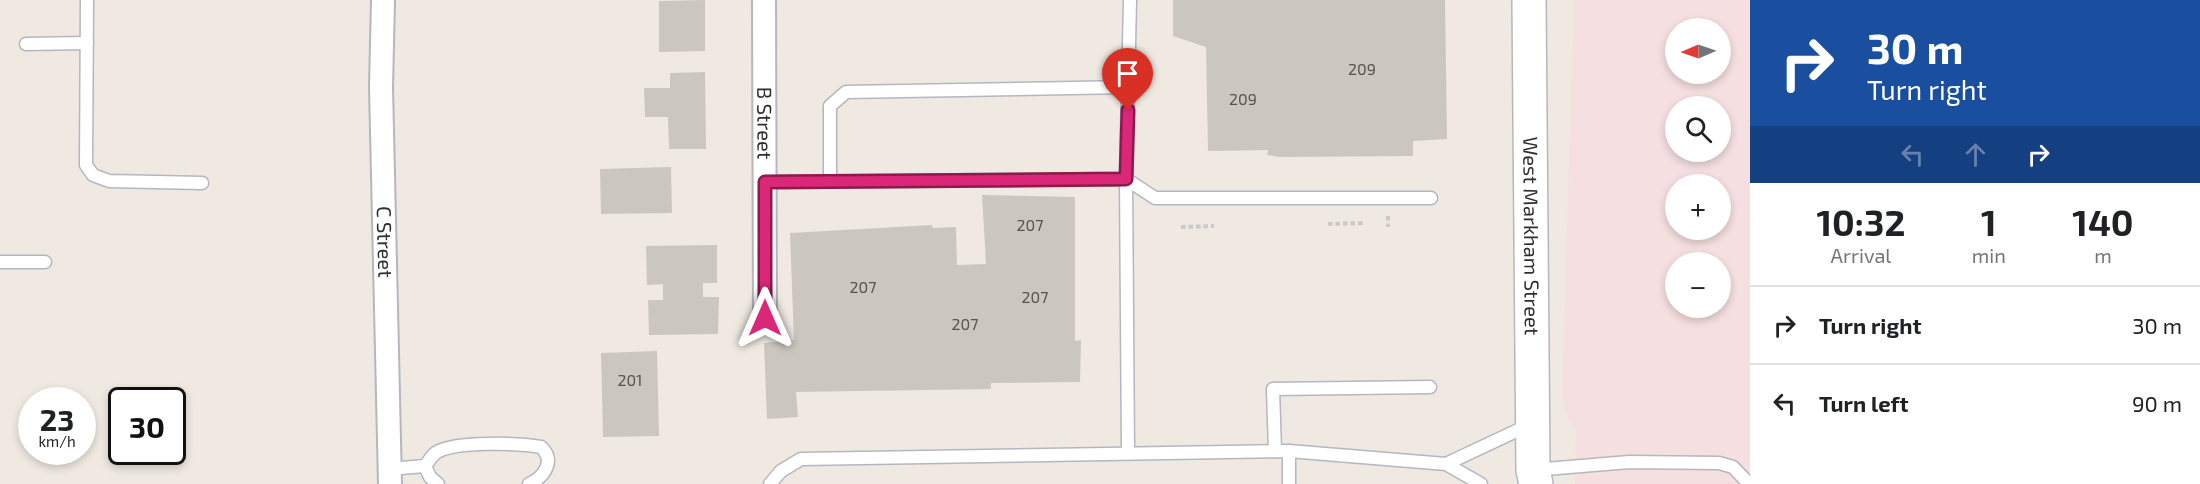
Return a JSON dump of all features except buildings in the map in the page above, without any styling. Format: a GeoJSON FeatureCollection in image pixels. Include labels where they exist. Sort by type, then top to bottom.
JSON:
{"type":"FeatureCollection","features":[{"type":"Feature","properties":{"kind":"main road","name":"West Markham Street"},"geometry":{"type":"LineString","coordinates":[[1529,0],[1532,480]]}},
{"type":"Feature","properties":{"kind":"street","name":"C Street"},"geometry":{"type":"LineString","coordinates":[[383,0],[381,98],[390,476]]}},
{"type":"Feature","properties":{"kind":"street","name":"B Street"},"geometry":{"type":"LineString","coordinates":[[764,0],[765,318]]}},
{"type":"Feature","properties":{"kind":"lane"},"geometry":{"type":"LineString","coordinates":[[87,0],[86,165],[93,175],[109,181],[202,183]]}},
{"type":"Feature","properties":{"kind":"lane"},"geometry":{"type":"LineString","coordinates":[[1128,452],[1126,179],[1130,0]]}},
{"type":"Feature","properties":{"kind":"lane"},"geometry":{"type":"LineString","coordinates":[[26,44],[87,43]]}},
{"type":"Feature","properties":{"kind":"lane"},"geometry":{"type":"LineString","coordinates":[[830,182],[830,106],[846,92],[1129,87]]}},
{"type":"Feature","properties":{"kind":"lane"},"geometry":{"type":"LineString","coordinates":[[765,182],[1126,179],[1155,198],[1431,198]]}},
{"type":"Feature","properties":{"kind":"lane"},"geometry":{"type":"LineString","coordinates":[[0,262],[45,262]]}},
{"type":"Feature","properties":{"kind":"lane"},"geometry":{"type":"LineString","coordinates":[[1275,452],[1273,389],[1430,387]]}},
{"type":"Feature","properties":{"kind":"lane"},"geometry":{"type":"LineString","coordinates":[[1446,464],[1532,423]]}},
{"type":"Feature","properties":{"kind":"lane"},"geometry":{"type":"LineString","coordinates":[[390,476],[425,466],[435,453],[450,447],[495,445],[541,447],[546,452],[548,465],[543,476],[529,484]]}},
{"type":"Feature","properties":{"kind":"lane"},"geometry":{"type":"LineString","coordinates":[[770,484],[781,471],[801,459],[1289,451],[1446,464],[1480,484]]}},
{"type":"Feature","properties":{"kind":"lane"},"geometry":{"type":"LineString","coordinates":[[1289,451],[1289,484]]}},
{"type":"Feature","properties":{"kind":"lane"},"geometry":{"type":"LineString","coordinates":[[1532,480],[1629,462],[1719,463],[1733,467],[1749,484]]}},
{"type":"Feature","properties":{"kind":"lane"},"geometry":{"type":"LineString","coordinates":[[425,466],[430,477],[438,484]]}},
{"type":"Feature","properties":{"kind":"path"},"geometry":{"type":"LineString","coordinates":[[1328,224],[1363,223]]}},
{"type":"Feature","properties":{"kind":"path"},"geometry":{"type":"LineString","coordinates":[[1181,227],[1214,226]]}},
{"type":"Feature","properties":{"kind":"shaded area"},"geometry":{"type":"Polygon","coordinates":[[[1574,0],[1750,0],[1750,484],[1575,484],[1576,431],[1569,421],[1562,397],[1574,0]]]}},
{"type":"Feature","properties":{"kind":"route"},"geometry":{"type":"LineString","coordinates":[[765,318],[765,182],[1126,179],[1128,110]]}}]}
